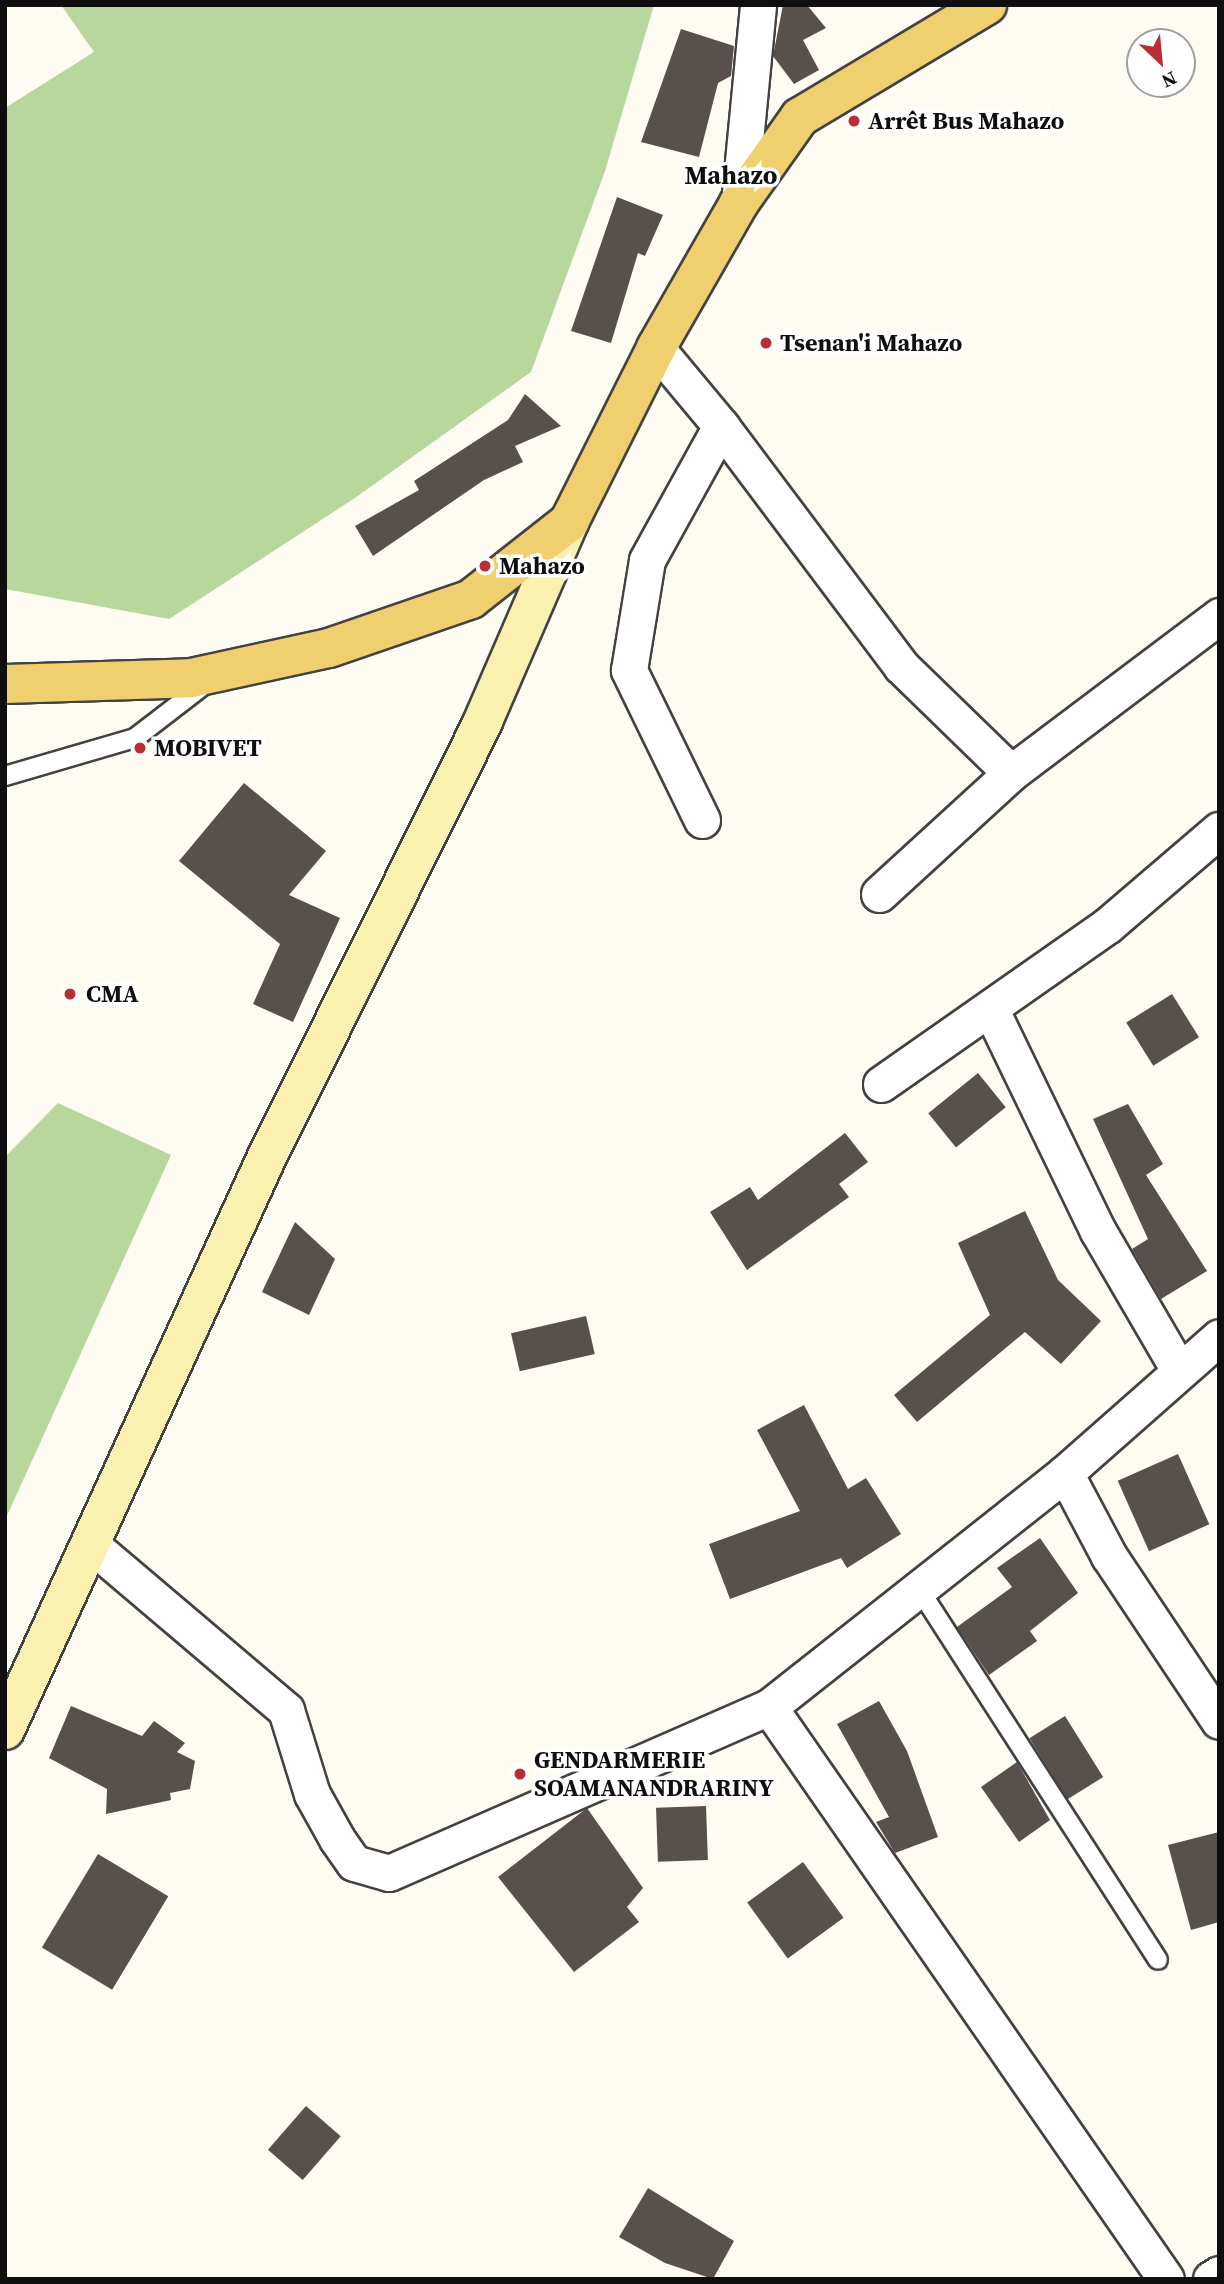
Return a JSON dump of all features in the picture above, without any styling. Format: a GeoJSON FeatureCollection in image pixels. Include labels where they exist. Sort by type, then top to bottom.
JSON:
{"type":"FeatureCollection","features":[{"type":"Feature","properties":{"kind":"main road"},"geometry":{"type":"LineString","coordinates":[[5,684],[191,678],[329,648],[471,599],[569,522],[656,348],[738,203],[800,117],[986,5]]}},
{"type":"Feature","properties":{"kind":"street"},"geometry":{"type":"LineString","coordinates":[[738,203],[758,5]]}},
{"type":"Feature","properties":{"kind":"street"},"geometry":{"type":"LineString","coordinates":[[656,348],[720,426],[901,666],[1011,773]]}},
{"type":"Feature","properties":{"kind":"street"},"geometry":{"type":"LineString","coordinates":[[702,820],[629,670],[647,560],[720,426]]}},
{"type":"Feature","properties":{"kind":"street"},"geometry":{"type":"LineString","coordinates":[[5,1730],[266,1159],[483,721],[569,522]]}},
{"type":"Feature","properties":{"kind":"street"},"geometry":{"type":"LineString","coordinates":[[879,894],[1011,773],[1219,616]]}},
{"type":"Feature","properties":{"kind":"street"},"geometry":{"type":"LineString","coordinates":[[881,1084],[991,1010],[1108,925],[1219,830]]}},
{"type":"Feature","properties":{"kind":"street"},"geometry":{"type":"LineString","coordinates":[[991,1010],[1097,1231],[1179,1370]]}},
{"type":"Feature","properties":{"kind":"street"},"geometry":{"type":"LineString","coordinates":[[89,1543],[286,1710],[312,1794],[354,1863],[371,1872],[389,1873],[443,1855],[769,1707],[1065,1473],[1179,1370],[1219,1338]]}},
{"type":"Feature","properties":{"kind":"street"},"geometry":{"type":"LineString","coordinates":[[1065,1473],[1109,1556],[1219,1721]]}},
{"type":"Feature","properties":{"kind":"street"},"geometry":{"type":"LineString","coordinates":[[769,1707],[1166,2279]]}},
{"type":"Feature","properties":{"kind":"street"},"geometry":{"type":"LineString","coordinates":[[1211,2279],[1219,2274]]}},
{"type":"Feature","properties":{"kind":"lane"},"geometry":{"type":"LineString","coordinates":[[5,776],[135,738],[222,672]]}},
{"type":"Feature","properties":{"kind":"lane"},"geometry":{"type":"LineString","coordinates":[[919,1589],[1158,1960]]}},
{"type":"Feature","properties":{"kind":"green space"},"geometry":{"type":"Polygon","coordinates":[[[61,5],[654,5],[605,171],[531,372],[355,498],[169,619],[5,589],[5,108],[94,52],[61,5]]]}},
{"type":"Feature","properties":{"kind":"green space"},"geometry":{"type":"Polygon","coordinates":[[[58,1103],[171,1155],[5,1520],[5,1157],[58,1103]]]}},
{"type":"Feature","properties":{"kind":"building"},"geometry":{"type":"Polygon","coordinates":[[[783,5],[807,5],[826,28],[803,40],[819,70],[794,84],[773,56],[783,5]]]}},
{"type":"Feature","properties":{"kind":"building"},"geometry":{"type":"Polygon","coordinates":[[[681,29],[734,46],[731,76],[718,83],[699,157],[641,142],[681,29]]]}},
{"type":"Feature","properties":{"kind":"building"},"geometry":{"type":"Polygon","coordinates":[[[617,197],[663,215],[645,256],[638,253],[611,343],[571,331],[617,197]]]}},
{"type":"Feature","properties":{"kind":"building"},"geometry":{"type":"Polygon","coordinates":[[[525,394],[561,426],[515,446],[523,462],[484,480],[373,556],[355,526],[419,490],[414,481],[508,420],[525,394]]]}},
{"type":"Feature","properties":{"kind":"building"},"geometry":{"type":"Polygon","coordinates":[[[244,783],[326,851],[289,895],[340,918],[293,1022],[253,1004],[280,944],[179,861],[244,783]]]}},
{"type":"Feature","properties":{"kind":"building"},"geometry":{"type":"Polygon","coordinates":[[[1172,994],[1199,1037],[1153,1066],[1126,1023],[1172,994]]]}},
{"type":"Feature","properties":{"kind":"building"},"geometry":{"type":"Polygon","coordinates":[[[978,1073],[1006,1107],[956,1147],[928,1113],[978,1073]]]}},
{"type":"Feature","properties":{"kind":"building"},"geometry":{"type":"Polygon","coordinates":[[[1128,1104],[1163,1164],[1146,1175],[1207,1271],[1161,1299],[1132,1249],[1148,1239],[1093,1119],[1128,1104]]]}},
{"type":"Feature","properties":{"kind":"building"},"geometry":{"type":"Polygon","coordinates":[[[845,1133],[868,1162],[839,1184],[849,1197],[747,1270],[710,1212],[750,1187],[758,1200],[845,1133]]]}},
{"type":"Feature","properties":{"kind":"building"},"geometry":{"type":"Polygon","coordinates":[[[1025,1211],[1058,1280],[1101,1321],[1061,1364],[1025,1332],[917,1422],[894,1395],[990,1315],[958,1243],[1025,1211]]]}},
{"type":"Feature","properties":{"kind":"building"},"geometry":{"type":"Polygon","coordinates":[[[295,1222],[335,1259],[309,1315],[262,1292],[295,1222]]]}},
{"type":"Feature","properties":{"kind":"building"},"geometry":{"type":"Polygon","coordinates":[[[586,1316],[595,1354],[520,1371],[511,1333],[586,1316]]]}},
{"type":"Feature","properties":{"kind":"building"},"geometry":{"type":"Polygon","coordinates":[[[804,1405],[848,1489],[866,1478],[901,1534],[847,1568],[841,1558],[730,1599],[709,1544],[800,1511],[757,1430],[804,1405]]]}},
{"type":"Feature","properties":{"kind":"building"},"geometry":{"type":"Polygon","coordinates":[[[1178,1454],[1209,1524],[1149,1551],[1118,1481],[1178,1454]]]}},
{"type":"Feature","properties":{"kind":"building"},"geometry":{"type":"Polygon","coordinates":[[[1040,1538],[1078,1593],[1030,1631],[1037,1641],[989,1675],[957,1627],[1012,1587],[997,1568],[1040,1538]]]}},
{"type":"Feature","properties":{"kind":"building"},"geometry":{"type":"Polygon","coordinates":[[[879,1701],[907,1751],[938,1837],[895,1853],[876,1822],[889,1817],[837,1724],[879,1701]]]}},
{"type":"Feature","properties":{"kind":"building"},"geometry":{"type":"Polygon","coordinates":[[[71,1706],[142,1736],[154,1721],[185,1743],[177,1752],[195,1761],[190,1789],[170,1793],[171,1800],[106,1814],[107,1789],[49,1758],[71,1706]]]}},
{"type":"Feature","properties":{"kind":"building"},"geometry":{"type":"Polygon","coordinates":[[[1065,1716],[1103,1777],[1068,1799],[1029,1738],[1065,1716]]]}},
{"type":"Feature","properties":{"kind":"building"},"geometry":{"type":"Polygon","coordinates":[[[1017,1762],[1050,1820],[1019,1842],[981,1787],[1017,1762]]]}},
{"type":"Feature","properties":{"kind":"building"},"geometry":{"type":"Polygon","coordinates":[[[706,1806],[708,1860],[658,1862],[656,1808],[706,1806]]]}},
{"type":"Feature","properties":{"kind":"building"},"geometry":{"type":"Polygon","coordinates":[[[587,1808],[643,1888],[627,1907],[639,1922],[574,1972],[498,1877],[587,1808]]]}},
{"type":"Feature","properties":{"kind":"building"},"geometry":{"type":"Polygon","coordinates":[[[1219,1832],[1219,1922],[1191,1930],[1168,1845],[1219,1832]]]}},
{"type":"Feature","properties":{"kind":"building"},"geometry":{"type":"Polygon","coordinates":[[[98,1854],[168,1896],[112,1990],[42,1947],[98,1854]]]}},
{"type":"Feature","properties":{"kind":"building"},"geometry":{"type":"Polygon","coordinates":[[[803,1862],[844,1918],[788,1958],[747,1903],[803,1862]]]}},
{"type":"Feature","properties":{"kind":"building"},"geometry":{"type":"Polygon","coordinates":[[[306,2106],[341,2136],[303,2180],[268,2150],[306,2106]]]}},
{"type":"Feature","properties":{"kind":"building"},"geometry":{"type":"Polygon","coordinates":[[[648,2188],[734,2241],[713,2279],[665,2263],[619,2237],[648,2188]]]}},
{"type":"Feature","properties":{"kind":"place","name":"Arrêt Bus Mahazo"},"geometry":{"type":"Point","coordinates":[854,121]}},
{"type":"Feature","properties":{"kind":"place","name":"Tsenan'i Mahazo"},"geometry":{"type":"Point","coordinates":[766,343]}},
{"type":"Feature","properties":{"kind":"place","name":"Mahazo"},"geometry":{"type":"Point","coordinates":[485,566]}},
{"type":"Feature","properties":{"kind":"place","name":"MOBIVET"},"geometry":{"type":"Point","coordinates":[140,748]}},
{"type":"Feature","properties":{"kind":"place","name":"CMA"},"geometry":{"type":"Point","coordinates":[70,994]}},
{"type":"Feature","properties":{"kind":"place","name":"GENDARMERIE SOAMANANDRARINY"},"geometry":{"type":"Point","coordinates":[520,1774]}},
{"type":"Feature","properties":{"kind":"district","name":"Mahazo"},"geometry":{"type":"Point","coordinates":[731,176]}}]}
